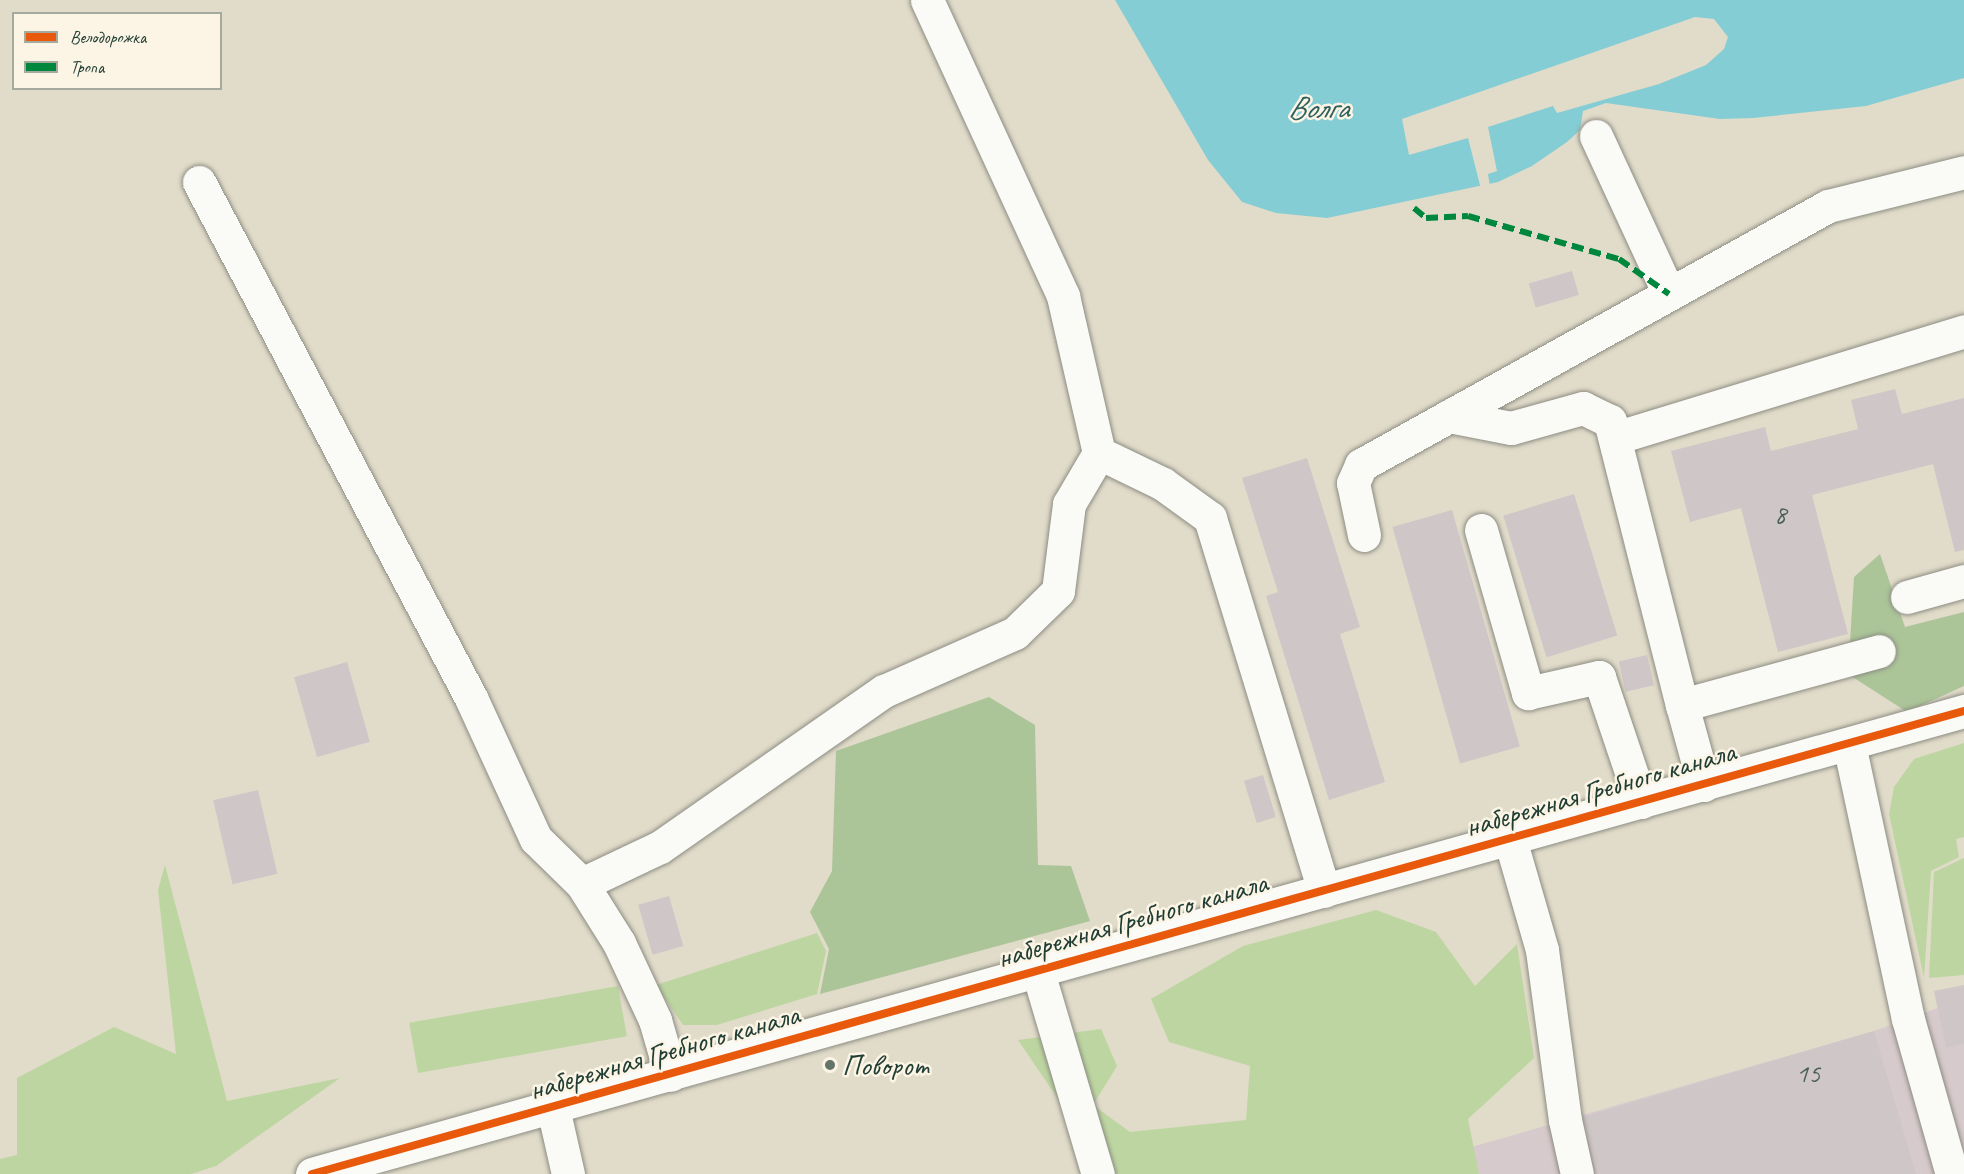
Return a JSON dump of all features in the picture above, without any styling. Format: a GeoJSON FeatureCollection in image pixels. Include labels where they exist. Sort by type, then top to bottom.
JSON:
{"type":"FeatureCollection","features":[{"type":"Feature","properties":{"kind":"street"},"geometry":{"type":"LineString","coordinates":[[582,884],[660,847],[884,691],[1015,633],[1058,591],[1069,504],[1099,453],[1063,296],[927,0]]}},
{"type":"Feature","properties":{"kind":"street"},"geometry":{"type":"LineString","coordinates":[[1596,136],[1669,294]]}},
{"type":"Feature","properties":{"kind":"street"},"geometry":{"type":"LineString","coordinates":[[1364,535],[1353,483],[1361,465],[1828,206],[1964,172]]}},
{"type":"Feature","properties":{"kind":"street"},"geometry":{"type":"LineString","coordinates":[[199,182],[471,698],[536,839],[582,884],[619,943],[655,1020],[671,1075]]}},
{"type":"Feature","properties":{"kind":"street"},"geometry":{"type":"LineString","coordinates":[[1615,438],[1964,331]]}},
{"type":"Feature","properties":{"kind":"street"},"geometry":{"type":"LineString","coordinates":[[1449,416],[1511,428],[1583,408],[1610,421],[1704,785]]}},
{"type":"Feature","properties":{"kind":"street"},"geometry":{"type":"LineString","coordinates":[[1099,453],[1163,484],[1210,518],[1324,891]]}},
{"type":"Feature","properties":{"kind":"street"},"geometry":{"type":"LineString","coordinates":[[1481,530],[1528,693],[1599,677],[1641,802]]}},
{"type":"Feature","properties":{"kind":"street"},"geometry":{"type":"LineString","coordinates":[[1906,597],[1964,581]]}},
{"type":"Feature","properties":{"kind":"street"},"geometry":{"type":"LineString","coordinates":[[1682,705],[1879,651]]}},
{"type":"Feature","properties":{"kind":"street","name":"набережная Гребного канала"},"geometry":{"type":"LineString","coordinates":[[312,1174],[1964,711]]}},
{"type":"Feature","properties":{"kind":"street"},"geometry":{"type":"LineString","coordinates":[[1849,744],[1908,1019],[1952,1174]]}},
{"type":"Feature","properties":{"kind":"street"},"geometry":{"type":"LineString","coordinates":[[1510,839],[1542,950],[1565,1120],[1577,1174]]}},
{"type":"Feature","properties":{"kind":"street"},"geometry":{"type":"LineString","coordinates":[[1038,972],[1098,1174]]}},
{"type":"Feature","properties":{"kind":"street"},"geometry":{"type":"LineString","coordinates":[[553,1108],[568,1174]]}},
{"type":"Feature","properties":{"kind":"shaded area"},"geometry":{"type":"Polygon","coordinates":[[[1964,985],[1964,1174],[1479,1174],[1472,1147],[1874,1031],[1938,1008],[1964,985]]]}},
{"type":"Feature","properties":{"kind":"green space"},"geometry":{"type":"Polygon","coordinates":[[[1880,554],[1905,627],[1964,612],[1964,686],[1907,712],[1848,674],[1854,577],[1880,554]]]}},
{"type":"Feature","properties":{"kind":"green space"},"geometry":{"type":"Polygon","coordinates":[[[989,697],[1035,725],[1038,865],[1071,866],[1090,921],[820,994],[829,949],[810,912],[832,871],[836,751],[989,697]]]}},
{"type":"Feature","properties":{"kind":"green space"},"geometry":{"type":"Polygon","coordinates":[[[1964,743],[1964,837],[1956,839],[1959,857],[1931,871],[1924,978],[1889,814],[1894,787],[1914,759],[1964,743]]]}},
{"type":"Feature","properties":{"kind":"green space"},"geometry":{"type":"Polygon","coordinates":[[[1964,858],[1964,975],[1929,978],[1934,872],[1964,858]]]}},
{"type":"Feature","properties":{"kind":"green space"},"geometry":{"type":"Polygon","coordinates":[[[165,865],[227,1101],[340,1078],[216,1166],[191,1174],[0,1174],[0,1159],[17,1155],[17,1078],[114,1027],[176,1054],[158,890],[165,865]]]}},
{"type":"Feature","properties":{"kind":"green space"},"geometry":{"type":"Polygon","coordinates":[[[1376,910],[1436,932],[1475,986],[1517,944],[1534,1058],[1468,1119],[1479,1174],[1109,1174],[1018,1040],[1101,1029],[1117,1066],[1093,1105],[1130,1132],[1246,1120],[1250,1066],[1169,1042],[1151,999],[1243,946],[1376,910]]]}},
{"type":"Feature","properties":{"kind":"green space"},"geometry":{"type":"Polygon","coordinates":[[[817,933],[826,951],[817,994],[717,1025],[683,1025],[656,985],[817,933]]]}},
{"type":"Feature","properties":{"kind":"green space"},"geometry":{"type":"Polygon","coordinates":[[[618,986],[627,1036],[418,1073],[409,1023],[618,986]]]}},
{"type":"Feature","properties":{"kind":"water","name":"Волга"},"geometry":{"type":"Polygon","coordinates":[[[1115,0],[1964,0],[1964,78],[1866,106],[1753,118],[1720,119],[1606,103],[1583,111],[1580,130],[1567,142],[1532,166],[1498,182],[1327,218],[1276,213],[1242,202],[1208,160],[1115,0]]]}},
{"type":"Feature","properties":{"kind":"pier"},"geometry":{"type":"Polygon","coordinates":[[[1695,17],[1714,19],[1728,37],[1724,49],[1706,65],[1659,84],[1557,113],[1553,106],[1488,127],[1497,171],[1488,174],[1490,187],[1481,189],[1468,138],[1409,155],[1402,119],[1695,17]]]}},
{"type":"Feature","properties":{"kind":"building"},"geometry":{"type":"Polygon","coordinates":[[[1572,271],[1579,295],[1536,307],[1529,283],[1572,271]]]}},
{"type":"Feature","properties":{"kind":"building"},"geometry":{"type":"Polygon","coordinates":[[[1895,389],[1902,414],[1964,398],[1964,550],[1955,552],[1933,464],[1812,495],[1848,634],[1778,652],[1741,508],[1690,522],[1671,451],[1765,427],[1771,451],[1858,429],[1851,400],[1895,389]]]}},
{"type":"Feature","properties":{"kind":"building"},"geometry":{"type":"Polygon","coordinates":[[[1307,458],[1360,627],[1340,634],[1385,782],[1329,800],[1266,596],[1278,592],[1242,478],[1307,458]]]}},
{"type":"Feature","properties":{"kind":"building"},"geometry":{"type":"Polygon","coordinates":[[[1574,494],[1617,636],[1547,657],[1503,516],[1574,494]]]}},
{"type":"Feature","properties":{"kind":"building"},"geometry":{"type":"Polygon","coordinates":[[[1452,510],[1520,746],[1460,764],[1392,527],[1452,510]]]}},
{"type":"Feature","properties":{"kind":"building"},"geometry":{"type":"Polygon","coordinates":[[[1647,655],[1654,685],[1626,692],[1619,662],[1647,655]]]}},
{"type":"Feature","properties":{"kind":"building"},"geometry":{"type":"Polygon","coordinates":[[[347,662],[370,742],[317,757],[294,677],[347,662]]]}},
{"type":"Feature","properties":{"kind":"building"},"geometry":{"type":"Polygon","coordinates":[[[1263,775],[1276,817],[1257,823],[1244,781],[1263,775]]]}},
{"type":"Feature","properties":{"kind":"building"},"geometry":{"type":"Polygon","coordinates":[[[258,790],[277,874],[233,884],[213,800],[258,790]]]}},
{"type":"Feature","properties":{"kind":"building"},"geometry":{"type":"Polygon","coordinates":[[[669,896],[683,946],[653,955],[638,905],[669,896]]]}},
{"type":"Feature","properties":{"kind":"building"},"geometry":{"type":"Polygon","coordinates":[[[1964,985],[1964,1044],[1946,1048],[1934,991],[1964,985]]]}},
{"type":"Feature","properties":{"kind":"building"},"geometry":{"type":"Polygon","coordinates":[[[1874,1031],[1916,1174],[1600,1174],[1583,1117],[1874,1031]]]}},
{"type":"Feature","properties":{"kind":"marked path"},"geometry":{"type":"LineString","coordinates":[[1414,208],[1426,218],[1468,216],[1619,259],[1669,294]]}},
{"type":"Feature","properties":{"kind":"cycle path"},"geometry":{"type":"LineString","coordinates":[[312,1174],[1964,711]]}},
{"type":"Feature","properties":{"kind":"place","name":"Поворот"},"geometry":{"type":"Point","coordinates":[830,1065]}}]}
